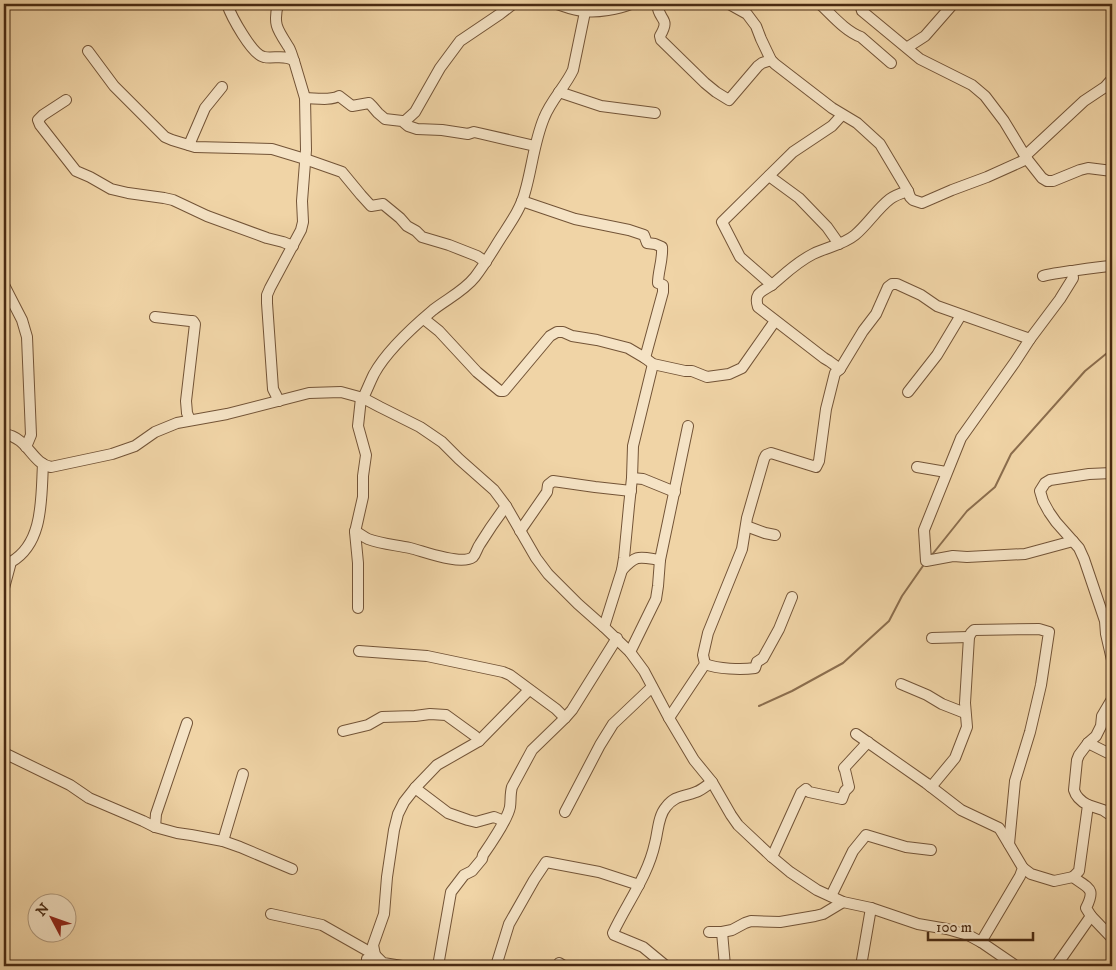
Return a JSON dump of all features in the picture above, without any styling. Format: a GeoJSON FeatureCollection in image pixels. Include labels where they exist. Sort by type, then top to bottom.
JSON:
{"type":"FeatureCollection","features":[{"type":"Feature","properties":{"kind":"street"},"geometry":{"type":"LineString","coordinates":[[227,4],[236,23],[255,53],[265,58],[287,58],[294,61]]}},
{"type":"Feature","properties":{"kind":"street"},"geometry":{"type":"LineString","coordinates":[[278,4],[276,10],[279,33],[288,46],[305,98],[303,222],[301,230],[270,288],[267,303],[273,389],[279,401]]}},
{"type":"Feature","properties":{"kind":"street"},"geometry":{"type":"LineString","coordinates":[[404,122],[415,112],[440,68],[460,41],[513,4]]}},
{"type":"Feature","properties":{"kind":"street"},"geometry":{"type":"LineString","coordinates":[[557,4],[571,9],[618,8],[631,4]]}},
{"type":"Feature","properties":{"kind":"street"},"geometry":{"type":"LineString","coordinates":[[657,4],[665,24],[660,36],[661,40],[705,83],[729,100],[758,66],[771,60]]}},
{"type":"Feature","properties":{"kind":"street"},"geometry":{"type":"LineString","coordinates":[[729,4],[746,14],[756,26],[771,60],[775,64],[842,115],[857,123],[880,144],[910,197],[922,203],[987,177],[1026,157],[1084,101],[1105,87],[1112,79]]}},
{"type":"Feature","properties":{"kind":"street"},"geometry":{"type":"LineString","coordinates":[[820,4],[844,26],[856,35],[861,36],[891,63]]}},
{"type":"Feature","properties":{"kind":"street"},"geometry":{"type":"LineString","coordinates":[[860,4],[862,10],[920,59],[972,86],[985,96],[1042,178],[1047,181],[1053,181],[1088,168],[1112,171]]}},
{"type":"Feature","properties":{"kind":"street"},"geometry":{"type":"LineString","coordinates":[[908,47],[925,36],[953,4]]}},
{"type":"Feature","properties":{"kind":"street"},"geometry":{"type":"LineString","coordinates":[[358,608],[358,563],[355,531],[363,497],[366,455],[358,426],[362,398],[382,361],[394,348],[424,318],[473,280],[516,214],[525,191],[535,146],[544,118],[559,92],[570,78],[573,70],[585,8]]}},
{"type":"Feature","properties":{"kind":"street"},"geometry":{"type":"LineString","coordinates":[[88,51],[114,86],[159,132],[172,140],[195,147],[272,149],[342,172],[368,204],[373,206],[382,204],[422,237],[477,256],[486,262]]}},
{"type":"Feature","properties":{"kind":"street"},"geometry":{"type":"LineString","coordinates":[[189,145],[205,108],[222,86]]}},
{"type":"Feature","properties":{"kind":"street"},"geometry":{"type":"LineString","coordinates":[[559,92],[601,106],[655,113]]}},
{"type":"Feature","properties":{"kind":"street"},"geometry":{"type":"LineString","coordinates":[[305,98],[329,99],[339,96],[352,106],[368,104],[385,119],[404,122],[418,130],[442,130],[468,134],[474,132],[535,146]]}},
{"type":"Feature","properties":{"kind":"street"},"geometry":{"type":"LineString","coordinates":[[66,100],[38,120],[76,171],[112,189],[128,194],[173,200],[207,216],[293,246]]}},
{"type":"Feature","properties":{"kind":"street"},"geometry":{"type":"LineString","coordinates":[[772,285],[740,257],[722,222],[793,152],[832,126],[842,115]]}},
{"type":"Feature","properties":{"kind":"street"},"geometry":{"type":"LineString","coordinates":[[769,176],[799,198],[827,227],[839,244]]}},
{"type":"Feature","properties":{"kind":"street"},"geometry":{"type":"LineString","coordinates":[[840,369],[758,307],[757,297],[760,292],[772,285],[796,264],[814,253],[839,244],[855,235],[890,199],[908,191]]}},
{"type":"Feature","properties":{"kind":"street"},"geometry":{"type":"LineString","coordinates":[[522,201],[575,219],[629,230],[644,235],[647,243],[662,247],[658,283],[663,285],[663,292],[633,446],[631,491],[624,558],[604,627]]}},
{"type":"Feature","properties":{"kind":"street"},"geometry":{"type":"LineString","coordinates":[[1043,276],[1052,273],[1112,266]]}},
{"type":"Feature","properties":{"kind":"street"},"geometry":{"type":"LineString","coordinates":[[1072,271],[1073,278],[1060,299],[1030,338],[963,434],[924,530],[926,562],[953,556],[1025,554],[1073,540]]}},
{"type":"Feature","properties":{"kind":"street"},"geometry":{"type":"LineString","coordinates":[[669,718],[705,664],[703,655],[708,633],[740,554],[755,487],[766,455],[772,453],[816,467],[819,461],[826,409],[835,373],[840,369],[863,331],[876,314],[888,287],[892,284],[897,284],[921,295],[937,306],[1030,338]]}},
{"type":"Feature","properties":{"kind":"street"},"geometry":{"type":"LineString","coordinates":[[4,285],[22,320],[28,337],[32,435],[26,447]]}},
{"type":"Feature","properties":{"kind":"street"},"geometry":{"type":"LineString","coordinates":[[908,392],[937,355],[961,315]]}},
{"type":"Feature","properties":{"kind":"street"},"geometry":{"type":"LineString","coordinates":[[156,317],[190,321],[195,324],[186,401],[190,420]]}},
{"type":"Feature","properties":{"kind":"street"},"geometry":{"type":"LineString","coordinates":[[424,318],[439,331],[477,372],[500,391],[504,391],[550,336],[556,332],[563,332],[572,336],[628,348],[649,361],[685,371],[692,371],[707,377],[734,373],[742,368],[776,321]]}},
{"type":"Feature","properties":{"kind":"street"},"geometry":{"type":"LineString","coordinates":[[4,434],[18,438],[43,464],[51,467],[112,454],[135,446],[155,432],[177,423],[227,414],[309,393],[341,392],[362,398],[420,427],[442,442],[494,490],[548,574],[630,652],[644,671],[694,760],[712,782],[731,815],[772,857],[805,883],[843,902],[871,908],[918,924],[948,929],[968,935],[1016,966]]}},
{"type":"Feature","properties":{"kind":"street"},"geometry":{"type":"LineString","coordinates":[[630,652],[656,599],[660,560],[688,426]]}},
{"type":"Feature","properties":{"kind":"street"},"geometry":{"type":"LineString","coordinates":[[4,588],[11,562],[20,557],[36,531],[40,511],[43,464]]}},
{"type":"Feature","properties":{"kind":"street"},"geometry":{"type":"LineString","coordinates":[[917,467],[946,472]]}},
{"type":"Feature","properties":{"kind":"street"},"geometry":{"type":"LineString","coordinates":[[1112,473],[1089,474],[1050,480],[1045,483],[1040,491],[1048,512],[1080,548],[1109,628],[1112,660]]}},
{"type":"Feature","properties":{"kind":"street"},"geometry":{"type":"LineString","coordinates":[[632,478],[643,479],[675,492]]}},
{"type":"Feature","properties":{"kind":"street"},"geometry":{"type":"LineString","coordinates":[[520,530],[547,492],[548,485],[553,481],[594,488],[631,491]]}},
{"type":"Feature","properties":{"kind":"street"},"geometry":{"type":"LineString","coordinates":[[355,531],[373,541],[442,557],[460,560],[468,559],[474,556],[479,545],[506,506]]}},
{"type":"Feature","properties":{"kind":"street"},"geometry":{"type":"LineString","coordinates":[[746,526],[775,535]]}},
{"type":"Feature","properties":{"kind":"street"},"geometry":{"type":"LineString","coordinates":[[622,570],[630,561],[638,557],[660,560]]}},
{"type":"Feature","properties":{"kind":"street"},"geometry":{"type":"LineString","coordinates":[[705,664],[714,667],[755,668],[756,662],[763,658],[779,628],[792,597]]}},
{"type":"Feature","properties":{"kind":"street"},"geometry":{"type":"LineString","coordinates":[[931,787],[955,758],[967,727],[965,703],[969,637],[971,633],[974,630],[1039,629],[1049,632],[1041,685],[1030,732],[1015,781],[1009,844]]}},
{"type":"Feature","properties":{"kind":"street"},"geometry":{"type":"LineString","coordinates":[[932,638],[969,637]]}},
{"type":"Feature","properties":{"kind":"street"},"geometry":{"type":"LineString","coordinates":[[438,966],[451,892],[464,875],[472,872],[482,859],[504,821],[510,808],[510,792],[532,750],[572,710],[617,638]]}},
{"type":"Feature","properties":{"kind":"street"},"geometry":{"type":"LineString","coordinates":[[359,650],[427,656],[503,672],[556,709],[565,718]]}},
{"type":"Feature","properties":{"kind":"street"},"geometry":{"type":"LineString","coordinates":[[901,684],[965,713]]}},
{"type":"Feature","properties":{"kind":"street"},"geometry":{"type":"LineString","coordinates":[[565,812],[613,724],[652,687]]}},
{"type":"Feature","properties":{"kind":"street"},"geometry":{"type":"LineString","coordinates":[[375,955],[373,945],[384,914],[394,830],[401,808],[415,788],[437,765],[479,741],[529,690]]}},
{"type":"Feature","properties":{"kind":"street"},"geometry":{"type":"LineString","coordinates":[[1112,698],[1102,716],[1101,726],[1096,736],[1079,755],[1074,790],[1074,793],[1082,802],[1103,810],[1112,816]]}},
{"type":"Feature","properties":{"kind":"street"},"geometry":{"type":"LineString","coordinates":[[344,731],[368,725],[382,717],[446,714],[479,741]]}},
{"type":"Feature","properties":{"kind":"street"},"geometry":{"type":"LineString","coordinates":[[155,828],[156,814],[187,723]]}},
{"type":"Feature","properties":{"kind":"street"},"geometry":{"type":"LineString","coordinates":[[856,734],[961,810],[999,828],[1023,868],[1031,874],[1054,881],[1073,877],[1079,871],[1088,805]]}},
{"type":"Feature","properties":{"kind":"street"},"geometry":{"type":"LineString","coordinates":[[772,857],[801,793],[806,789],[809,792],[842,799],[849,787],[844,768],[868,742]]}},
{"type":"Feature","properties":{"kind":"street"},"geometry":{"type":"LineString","coordinates":[[1088,743],[1112,755]]}},
{"type":"Feature","properties":{"kind":"street"},"geometry":{"type":"LineString","coordinates":[[4,753],[70,786],[89,798],[155,828],[223,841],[292,869]]}},
{"type":"Feature","properties":{"kind":"street"},"geometry":{"type":"LineString","coordinates":[[223,841],[243,774]]}},
{"type":"Feature","properties":{"kind":"street"},"geometry":{"type":"LineString","coordinates":[[666,966],[643,948],[613,933],[652,855],[662,812],[675,799],[695,792],[712,782]]}},
{"type":"Feature","properties":{"kind":"street"},"geometry":{"type":"LineString","coordinates":[[415,788],[448,813],[461,818],[476,822],[494,817],[504,821]]}},
{"type":"Feature","properties":{"kind":"street"},"geometry":{"type":"LineString","coordinates":[[831,896],[853,851],[866,835],[906,847],[931,850]]}},
{"type":"Feature","properties":{"kind":"street"},"geometry":{"type":"LineString","coordinates":[[496,966],[509,924],[546,862],[598,872],[639,884]]}},
{"type":"Feature","properties":{"kind":"street"},"geometry":{"type":"LineString","coordinates":[[980,942],[1023,868]]}},
{"type":"Feature","properties":{"kind":"street"},"geometry":{"type":"LineString","coordinates":[[1073,877],[1090,890],[1092,894],[1086,908],[1112,938]]}},
{"type":"Feature","properties":{"kind":"street"},"geometry":{"type":"LineString","coordinates":[[709,932],[732,930],[751,921],[780,922],[815,916],[823,914],[843,902]]}},
{"type":"Feature","properties":{"kind":"street"},"geometry":{"type":"LineString","coordinates":[[861,966],[871,908]]}},
{"type":"Feature","properties":{"kind":"street"},"geometry":{"type":"LineString","coordinates":[[271,914],[322,925],[375,955],[383,963],[402,966]]}},
{"type":"Feature","properties":{"kind":"street"},"geometry":{"type":"LineString","coordinates":[[1056,966],[1091,916]]}},
{"type":"Feature","properties":{"kind":"street"},"geometry":{"type":"LineString","coordinates":[[722,932],[725,966]]}},
{"type":"Feature","properties":{"kind":"street"},"geometry":{"type":"LineString","coordinates":[[368,966],[367,959],[375,955]]}},
{"type":"Feature","properties":{"kind":"waterway"},"geometry":{"type":"LineString","coordinates":[[931,556],[967,511],[995,487],[1011,454],[1085,371],[1112,349]]}},
{"type":"Feature","properties":{"kind":"waterway"},"geometry":{"type":"LineString","coordinates":[[759,706],[792,691],[843,663],[889,621],[902,596],[925,563]]}}]}
